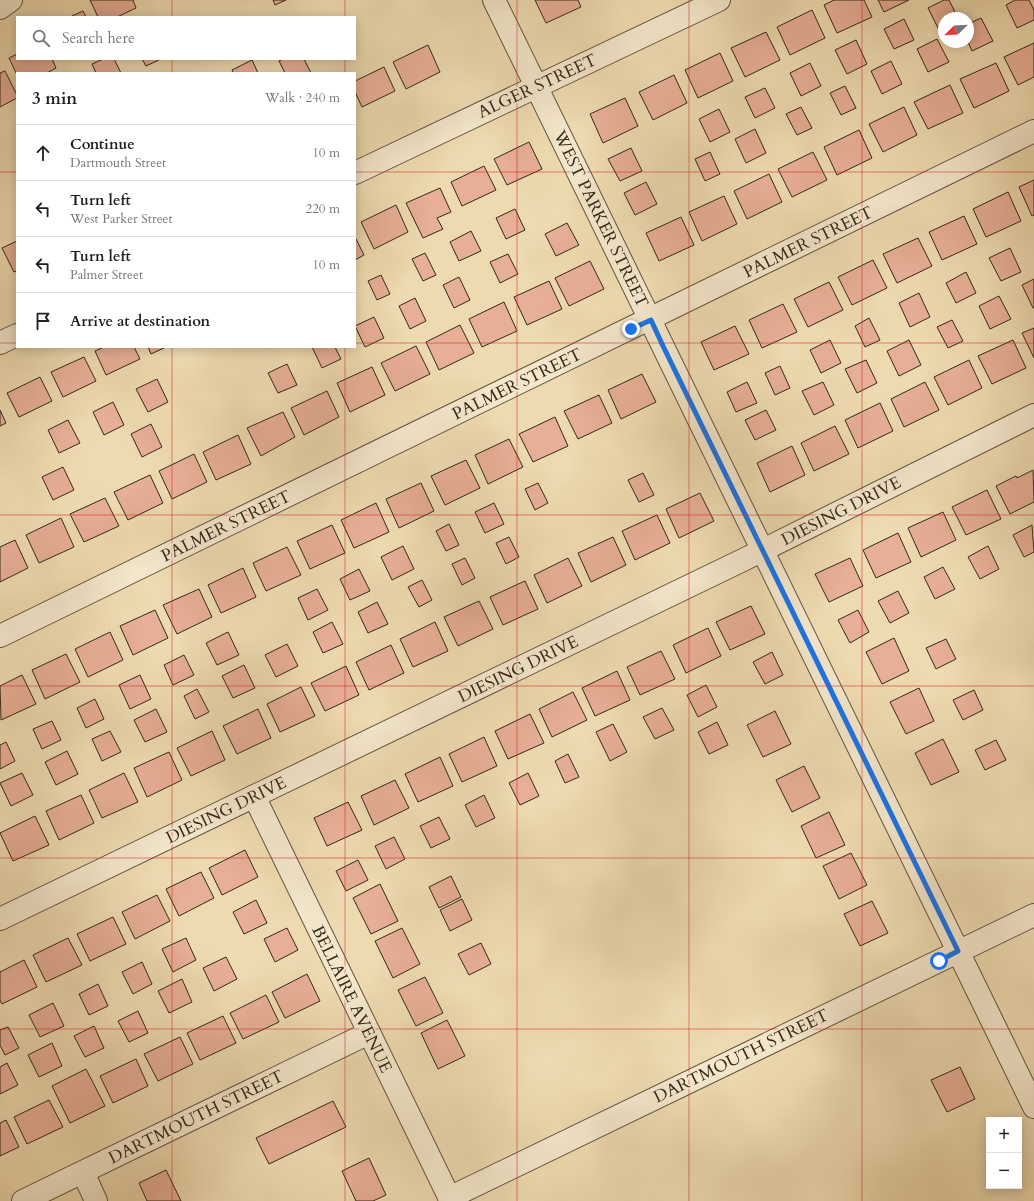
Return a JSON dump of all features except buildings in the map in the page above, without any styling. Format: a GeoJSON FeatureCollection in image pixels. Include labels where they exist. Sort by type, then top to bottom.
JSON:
{"type":"FeatureCollection","features":[{"type":"Feature","properties":{"kind":"street"},"geometry":{"type":"LineString","coordinates":[[0,8],[11,0]]}},
{"type":"Feature","properties":{"kind":"street","name":"WEST PARKER STREET"},"geometry":{"type":"LineString","coordinates":[[494,0],[1034,1107]]}},
{"type":"Feature","properties":{"kind":"street","name":"ALGER STREET"},"geometry":{"type":"LineString","coordinates":[[356,173],[719,0]]}},
{"type":"Feature","properties":{"kind":"street","name":"PALMER STREET"},"geometry":{"type":"LineString","coordinates":[[0,636],[651,320],[1034,131]]}},
{"type":"Feature","properties":{"kind":"street"},"geometry":{"type":"LineString","coordinates":[[0,343],[16,335]]}},
{"type":"Feature","properties":{"kind":"street","name":"DIESING DRIVE"},"geometry":{"type":"LineString","coordinates":[[0,919],[762,551],[1034,415]]}},
{"type":"Feature","properties":{"kind":"street","name":"BELLAIRE AVENUE"},"geometry":{"type":"LineString","coordinates":[[254,796],[450,1199]]}},
{"type":"Feature","properties":{"kind":"street","name":"DARTMOUTH STREET"},"geometry":{"type":"LineString","coordinates":[[450,1199],[1034,915]]}},
{"type":"Feature","properties":{"kind":"street","name":"DARTMOUTH STREET"},"geometry":{"type":"LineString","coordinates":[[23,1201],[369,1033]]}},
{"type":"Feature","properties":{"kind":"street"},"geometry":{"type":"LineString","coordinates":[[83,1172],[96,1201]]}},
{"type":"Feature","properties":{"kind":"route"},"geometry":{"type":"LineString","coordinates":[[631,329],[651,320],[958,951],[939,961]]}}]}
